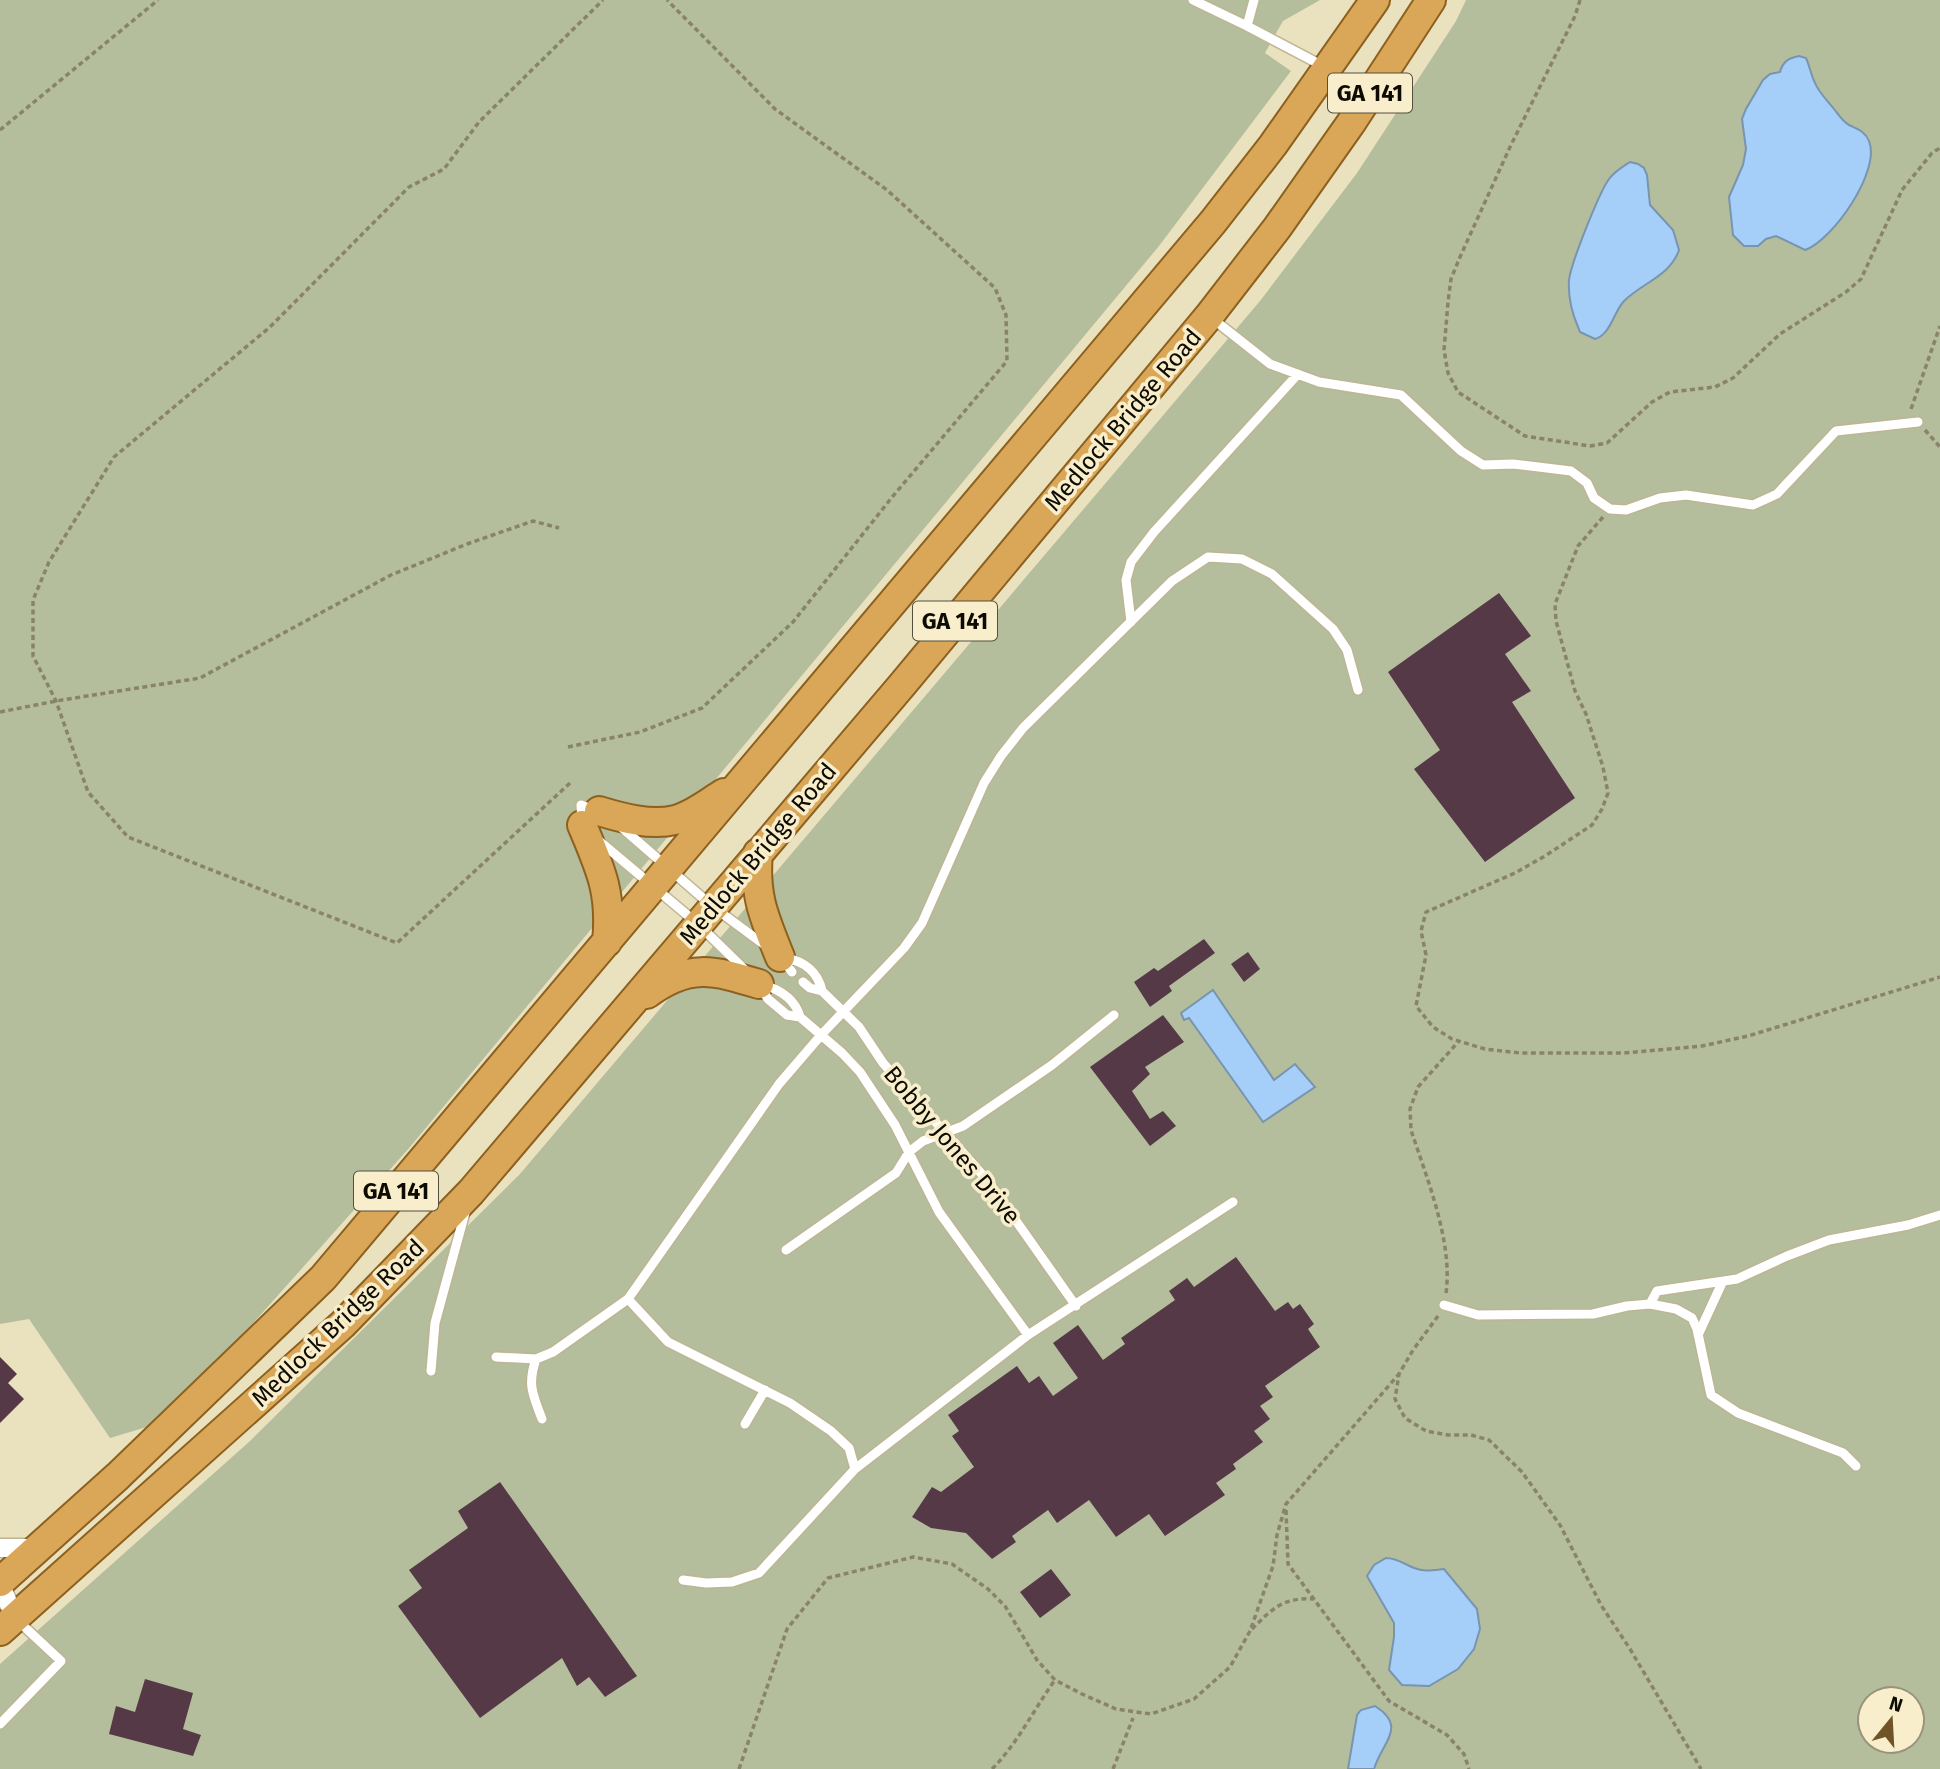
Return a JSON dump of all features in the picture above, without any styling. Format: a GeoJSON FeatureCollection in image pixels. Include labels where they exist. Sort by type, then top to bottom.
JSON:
{"type":"FeatureCollection","features":[{"type":"Feature","properties":{"kind":"highway","name":"Medlock Bridge Road"},"geometry":{"type":"LineString","coordinates":[[0,1583],[118,1476],[323,1278],[1213,222],[1273,145],[1374,0]]}},
{"type":"Feature","properties":{"kind":"highway","name":"Medlock Bridge Road"},"geometry":{"type":"LineString","coordinates":[[5,1620],[343,1324],[471,1192],[902,685],[1209,316],[1277,228],[1431,0]]}},
{"type":"Feature","properties":{"kind":"highway"},"geometry":{"type":"LineString","coordinates":[[607,942],[610,915],[608,897],[590,818],[676,820],[744,780]]}},
{"type":"Feature","properties":{"kind":"highway"},"geometry":{"type":"LineString","coordinates":[[628,1008],[655,988],[696,971],[774,970],[756,873],[758,853]]}},
{"type":"Feature","properties":{"kind":"street"},"geometry":{"type":"LineString","coordinates":[[0,1549],[37,1548]]}},
{"type":"Feature","properties":{"kind":"street"},"geometry":{"type":"LineString","coordinates":[[0,1583],[5,1620]]}},
{"type":"Feature","properties":{"kind":"lane"},"geometry":{"type":"LineString","coordinates":[[1193,0],[1327,68]]}},
{"type":"Feature","properties":{"kind":"lane"},"geometry":{"type":"LineString","coordinates":[[1247,26],[1254,0]]}},
{"type":"Feature","properties":{"kind":"lane"},"geometry":{"type":"LineString","coordinates":[[1209,316],[1270,364],[1319,382],[1401,395],[1461,451],[1483,465],[1513,464],[1571,471],[1587,483],[1594,498],[1610,509],[1626,510],[1660,498],[1686,495],[1753,505],[1777,494],[1836,430],[1919,422]]}},
{"type":"Feature","properties":{"kind":"lane"},"geometry":{"type":"LineString","coordinates":[[1131,622],[1126,580],[1131,562],[1154,532],[1298,374]]}},
{"type":"Feature","properties":{"kind":"lane"},"geometry":{"type":"LineString","coordinates":[[496,1357],[536,1359],[553,1352],[628,1299],[779,1084],[822,1034],[904,948],[922,923],[984,783],[1001,756],[1023,728],[1172,581],[1208,557],[1242,559],[1272,574],[1333,629],[1347,650],[1358,690]]}},
{"type":"Feature","properties":{"kind":"lane","name":"Bobby Jones Drive"},"geometry":{"type":"LineString","coordinates":[[590,818],[596,838],[662,877],[774,970],[778,989],[797,1006],[800,1017]]}},
{"type":"Feature","properties":{"kind":"lane","name":"Bobby Jones Drive"},"geometry":{"type":"LineString","coordinates":[[590,818],[622,827],[662,877],[774,970]]}},
{"type":"Feature","properties":{"kind":"lane","name":"Bobby Jones Drive"},"geometry":{"type":"LineString","coordinates":[[774,970],[798,960],[819,977],[822,991]]}},
{"type":"Feature","properties":{"kind":"lane","name":"Bobby Jones Drive"},"geometry":{"type":"LineString","coordinates":[[774,970],[768,999],[787,1015],[800,1017],[822,1034],[860,1072],[878,1096],[939,1212],[1028,1335]]}},
{"type":"Feature","properties":{"kind":"lane","name":"Bobby Jones Drive"},"geometry":{"type":"LineString","coordinates":[[803,982],[810,988],[822,991],[859,1027],[883,1063],[988,1181],[1076,1306]]}},
{"type":"Feature","properties":{"kind":"lane"},"geometry":{"type":"LineString","coordinates":[[786,1250],[896,1173],[909,1152],[923,1141],[963,1126],[1052,1065],[1114,1015]]}},
{"type":"Feature","properties":{"kind":"lane"},"geometry":{"type":"LineString","coordinates":[[431,1370],[435,1323],[471,1192]]}},
{"type":"Feature","properties":{"kind":"lane"},"geometry":{"type":"LineString","coordinates":[[683,1580],[732,1582],[759,1573],[855,1469],[1028,1335],[1233,1202]]}},
{"type":"Feature","properties":{"kind":"lane"},"geometry":{"type":"LineString","coordinates":[[1650,1304],[1657,1291],[1737,1279],[1829,1240],[1908,1226],[1940,1215]]}},
{"type":"Feature","properties":{"kind":"lane"},"geometry":{"type":"LineString","coordinates":[[1698,1336],[1722,1283]]}},
{"type":"Feature","properties":{"kind":"lane"},"geometry":{"type":"LineString","coordinates":[[628,1299],[668,1342],[790,1403],[831,1431],[849,1448],[855,1469]]}},
{"type":"Feature","properties":{"kind":"lane"},"geometry":{"type":"LineString","coordinates":[[1444,1305],[1478,1315],[1593,1314],[1650,1304],[1685,1312],[1695,1324],[1711,1395],[1738,1413],[1843,1453],[1856,1466]]}},
{"type":"Feature","properties":{"kind":"lane"},"geometry":{"type":"LineString","coordinates":[[536,1359],[531,1374],[531,1388],[542,1419]]}},
{"type":"Feature","properties":{"kind":"lane"},"geometry":{"type":"LineString","coordinates":[[745,1424],[765,1390]]}},
{"type":"Feature","properties":{"kind":"lane"},"geometry":{"type":"LineString","coordinates":[[0,1724],[61,1661],[5,1620]]}},
{"type":"Feature","properties":{"kind":"path"},"geometry":{"type":"LineString","coordinates":[[0,130],[158,0]]}},
{"type":"Feature","properties":{"kind":"path"},"geometry":{"type":"LineString","coordinates":[[570,783],[397,943],[128,837],[88,792],[56,701],[33,656],[33,600],[49,562],[114,457],[270,327],[409,187],[444,169],[479,122],[603,0]]}},
{"type":"Feature","properties":{"kind":"path"},"geometry":{"type":"LineString","coordinates":[[568,747],[640,732],[702,708],[793,622],[893,496],[1007,361],[1006,315],[995,288],[887,190],[775,109],[667,0]]}},
{"type":"Feature","properties":{"kind":"path"},"geometry":{"type":"LineString","coordinates":[[1580,0],[1575,16],[1510,147],[1460,257],[1451,279],[1448,302],[1444,349],[1448,373],[1458,393],[1525,436],[1590,446],[1607,443],[1652,402],[1670,392],[1715,387],[1734,378],[1780,334],[1846,292],[1861,279],[1902,190],[1932,153],[1940,148]]}},
{"type":"Feature","properties":{"kind":"path"},"geometry":{"type":"LineString","coordinates":[[1940,326],[1910,408],[1940,447]]}},
{"type":"Feature","properties":{"kind":"path"},"geometry":{"type":"LineString","coordinates":[[1610,509],[1578,546],[1555,604],[1556,621],[1575,691],[1603,767],[1608,793],[1602,809],[1592,825],[1545,856],[1515,873],[1426,912],[1421,931],[1426,955],[1416,1006],[1433,1027],[1452,1039],[1485,1049],[1520,1054],[1624,1053],[1702,1046],[1748,1036],[1940,977]]}},
{"type":"Feature","properties":{"kind":"path"},"geometry":{"type":"LineString","coordinates":[[0,712],[200,678],[391,575],[533,521],[559,528]]}},
{"type":"Feature","properties":{"kind":"path"},"geometry":{"type":"LineString","coordinates":[[739,1769],[787,1629],[828,1578],[913,1557],[952,1564],[988,1589],[1005,1606],[1037,1660],[1055,1680],[1116,1709],[1151,1714],[1194,1699],[1230,1667],[1250,1631],[1273,1566],[1277,1535],[1286,1504],[1399,1374],[1444,1305],[1448,1276],[1447,1255],[1411,1130],[1410,1109],[1418,1087],[1459,1041]]}},
{"type":"Feature","properties":{"kind":"path"},"geometry":{"type":"LineString","coordinates":[[1399,1374],[1395,1399],[1405,1418],[1426,1431],[1489,1440],[1522,1472],[1560,1525],[1601,1605],[1701,1769]]}},
{"type":"Feature","properties":{"kind":"path"},"geometry":{"type":"LineString","coordinates":[[1286,1504],[1288,1564],[1389,1700],[1447,1735],[1464,1754],[1469,1769]]}},
{"type":"Feature","properties":{"kind":"path"},"geometry":{"type":"LineString","coordinates":[[1250,1631],[1275,1606],[1297,1598],[1315,1600]]}},
{"type":"Feature","properties":{"kind":"path"},"geometry":{"type":"LineString","coordinates":[[992,1769],[1012,1749],[1031,1713],[1055,1680]]}},
{"type":"Feature","properties":{"kind":"path"},"geometry":{"type":"LineString","coordinates":[[1113,1769],[1133,1718]]}},
{"type":"Feature","properties":{"kind":"green space"},"geometry":{"type":"Polygon","coordinates":[[[0,0],[1320,0],[1283,21],[1265,53],[1291,71],[1159,246],[410,1147],[223,1357],[150,1426],[110,1438],[29,1319],[0,1324],[0,0]]]}},
{"type":"Feature","properties":{"kind":"green space"},"geometry":{"type":"Polygon","coordinates":[[[1466,0],[1940,0],[1940,1769],[0,1769],[0,1664],[250,1441],[520,1174],[1260,301],[1357,173],[1456,21],[1466,0]]]}},
{"type":"Feature","properties":{"kind":"water"},"geometry":{"type":"Polygon","coordinates":[[[1799,56],[1806,58],[1821,94],[1847,124],[1863,133],[1869,141],[1871,154],[1868,169],[1841,219],[1816,244],[1805,250],[1776,236],[1766,239],[1758,246],[1744,246],[1733,235],[1729,197],[1743,165],[1746,149],[1742,119],[1763,80],[1770,74],[1780,72],[1787,61],[1799,56]]]}},
{"type":"Feature","properties":{"kind":"water"},"geometry":{"type":"Polygon","coordinates":[[[1630,162],[1644,168],[1650,205],[1673,230],[1679,250],[1675,259],[1662,273],[1624,301],[1605,333],[1595,339],[1580,332],[1571,304],[1569,280],[1580,244],[1604,187],[1619,169],[1630,162]]]}},
{"type":"Feature","properties":{"kind":"water"},"geometry":{"type":"Polygon","coordinates":[[[1213,990],[1274,1080],[1295,1064],[1315,1087],[1263,1122],[1189,1018],[1184,1020],[1181,1013],[1213,990]]]}},
{"type":"Feature","properties":{"kind":"water"},"geometry":{"type":"Polygon","coordinates":[[[1386,1558],[1422,1570],[1444,1569],[1477,1609],[1480,1629],[1474,1649],[1458,1669],[1429,1686],[1402,1685],[1389,1670],[1394,1623],[1367,1576],[1374,1565],[1386,1558]]]}},
{"type":"Feature","properties":{"kind":"water"},"geometry":{"type":"Polygon","coordinates":[[[1375,1706],[1390,1721],[1390,1735],[1374,1769],[1348,1769],[1357,1715],[1361,1710],[1375,1706]]]}},
{"type":"Feature","properties":{"kind":"building"},"geometry":{"type":"Polygon","coordinates":[[[1499,593],[1531,636],[1505,654],[1531,691],[1512,702],[1575,798],[1485,862],[1414,769],[1440,750],[1388,672],[1499,593]]]}},
{"type":"Feature","properties":{"kind":"building"},"geometry":{"type":"Polygon","coordinates":[[[1204,939],[1215,953],[1169,986],[1172,991],[1150,1007],[1134,982],[1154,968],[1158,971],[1204,939]]]}},
{"type":"Feature","properties":{"kind":"building"},"geometry":{"type":"Polygon","coordinates":[[[1248,952],[1260,969],[1244,982],[1231,964],[1248,952]]]}},
{"type":"Feature","properties":{"kind":"building"},"geometry":{"type":"Polygon","coordinates":[[[1163,1015],[1184,1042],[1145,1067],[1150,1074],[1132,1091],[1150,1119],[1163,1111],[1176,1126],[1150,1146],[1090,1067],[1163,1015]]]}},
{"type":"Feature","properties":{"kind":"building"},"geometry":{"type":"Polygon","coordinates":[[[1236,1257],[1275,1311],[1288,1302],[1293,1309],[1300,1304],[1314,1324],[1308,1329],[1320,1347],[1265,1386],[1273,1397],[1260,1406],[1270,1419],[1254,1431],[1263,1442],[1233,1464],[1236,1469],[1216,1483],[1225,1495],[1165,1536],[1149,1514],[1116,1537],[1089,1500],[1057,1523],[1048,1510],[1012,1536],[1016,1542],[992,1559],[966,1533],[931,1528],[912,1517],[932,1487],[941,1492],[974,1467],[952,1436],[959,1431],[948,1415],[1017,1366],[1029,1383],[1039,1376],[1053,1396],[1078,1378],[1053,1343],[1078,1325],[1103,1360],[1125,1344],[1121,1338],[1175,1300],[1169,1291],[1187,1278],[1194,1287],[1236,1257]]]}},
{"type":"Feature","properties":{"kind":"building"},"geometry":{"type":"Polygon","coordinates":[[[0,1357],[17,1374],[8,1383],[24,1399],[0,1423],[0,1357]]]}},
{"type":"Feature","properties":{"kind":"building"},"geometry":{"type":"Polygon","coordinates":[[[500,1482],[637,1676],[605,1697],[589,1677],[577,1686],[562,1658],[480,1718],[398,1606],[422,1588],[409,1570],[468,1528],[458,1511],[500,1482]]]}},
{"type":"Feature","properties":{"kind":"building"},"geometry":{"type":"Polygon","coordinates":[[[1051,1569],[1071,1595],[1040,1618],[1020,1592],[1051,1569]]]}},
{"type":"Feature","properties":{"kind":"building"},"geometry":{"type":"Polygon","coordinates":[[[145,1679],[193,1693],[183,1729],[201,1735],[193,1756],[109,1734],[116,1706],[135,1712],[145,1679]]]}}]}
